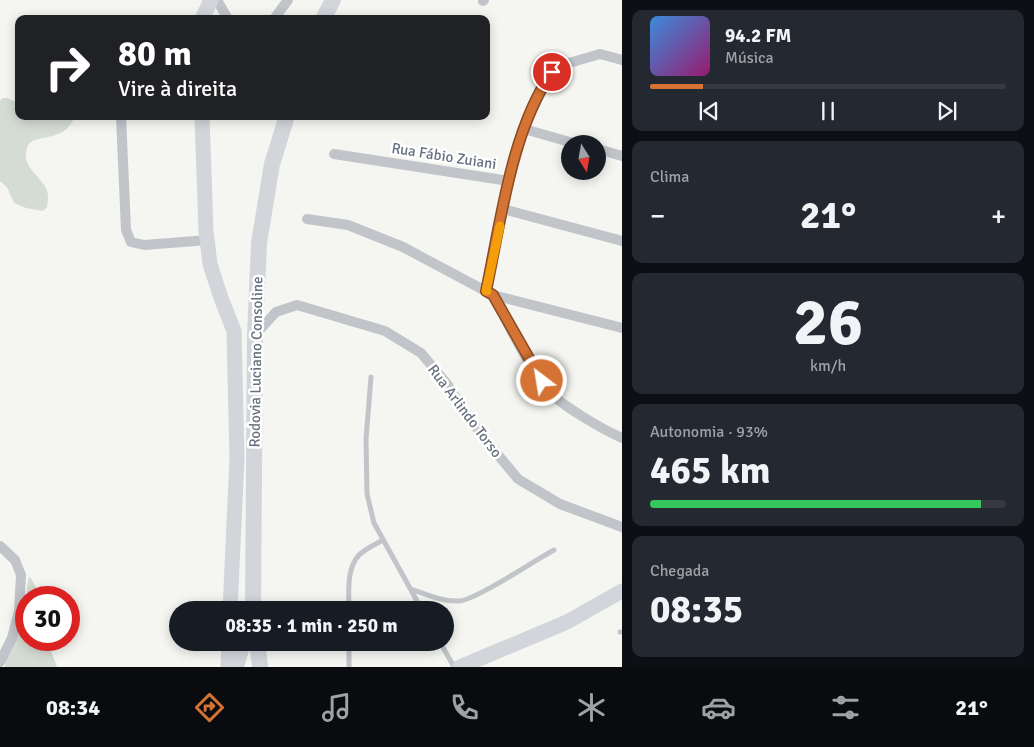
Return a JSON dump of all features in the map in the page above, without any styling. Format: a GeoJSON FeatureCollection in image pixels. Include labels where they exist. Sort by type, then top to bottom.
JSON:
{"type":"FeatureCollection","features":[{"type":"Feature","properties":{"kind":"main road"},"geometry":{"type":"LineString","coordinates":[[200,0],[201,15]]}},
{"type":"Feature","properties":{"kind":"main road"},"geometry":{"type":"LineString","coordinates":[[203,15],[211,0]]}},
{"type":"Feature","properties":{"kind":"main road"},"geometry":{"type":"LineString","coordinates":[[325,15],[333,0]]}},
{"type":"Feature","properties":{"kind":"main road"},"geometry":{"type":"LineString","coordinates":[[202,120],[206,231],[210,264],[234,331],[236,459],[230,601]]}},
{"type":"Feature","properties":{"kind":"main road","name":"Rodovia Luciano Consoline"},"geometry":{"type":"LineString","coordinates":[[253,601],[255,336],[259,243],[272,164],[286,120]]}},
{"type":"Feature","properties":{"kind":"main road"},"geometry":{"type":"LineString","coordinates":[[460,667],[567,622],[622,591]]}},
{"type":"Feature","properties":{"kind":"main road"},"geometry":{"type":"LineString","coordinates":[[482,667],[581,626],[622,603]]}},
{"type":"Feature","properties":{"kind":"main road"},"geometry":{"type":"LineString","coordinates":[[228,667],[229,651]]}},
{"type":"Feature","properties":{"kind":"main road"},"geometry":{"type":"LineString","coordinates":[[236,667],[241,651]]}},
{"type":"Feature","properties":{"kind":"main road"},"geometry":{"type":"LineString","coordinates":[[250,667],[251,651]]}},
{"type":"Feature","properties":{"kind":"main road"},"geometry":{"type":"LineString","coordinates":[[258,651],[260,667]]}},
{"type":"Feature","properties":{"kind":"street"},"geometry":{"type":"LineString","coordinates":[[218,0],[226,15]]}},
{"type":"Feature","properties":{"kind":"street"},"geometry":{"type":"LineString","coordinates":[[277,15],[288,0]]}},
{"type":"Feature","properties":{"kind":"street","name":"Rua Fábio Zuiani"},"geometry":{"type":"LineString","coordinates":[[334,154],[509,181],[524,129],[543,86],[552,72],[570,62],[600,54],[622,60]]}},
{"type":"Feature","properties":{"kind":"street"},"geometry":{"type":"LineString","coordinates":[[121,120],[126,230],[131,242],[144,245],[208,240]]}},
{"type":"Feature","properties":{"kind":"street"},"geometry":{"type":"LineString","coordinates":[[524,129],[561,139]]}},
{"type":"Feature","properties":{"kind":"street"},"geometry":{"type":"LineString","coordinates":[[606,151],[622,156]]}},
{"type":"Feature","properties":{"kind":"street"},"geometry":{"type":"LineString","coordinates":[[509,181],[489,293],[548,391],[569,408],[610,433],[622,438]]}},
{"type":"Feature","properties":{"kind":"street"},"geometry":{"type":"LineString","coordinates":[[503,209],[622,241]]}},
{"type":"Feature","properties":{"kind":"street"},"geometry":{"type":"LineString","coordinates":[[307,219],[348,224],[403,247],[489,293],[622,328]]}},
{"type":"Feature","properties":{"kind":"street"},"geometry":{"type":"LineString","coordinates":[[505,318],[516,300]]}},
{"type":"Feature","properties":{"kind":"street","name":"Rua Arlindo Torso"},"geometry":{"type":"LineString","coordinates":[[255,336],[276,312],[297,305],[385,331],[421,353],[447,384],[469,418],[518,479],[560,504],[622,527]]}},
{"type":"Feature","properties":{"kind":"street"},"geometry":{"type":"LineString","coordinates":[[0,546],[15,560],[21,575],[20,611],[12,638],[0,662]]}},
{"type":"Feature","properties":{"kind":"lane"},"geometry":{"type":"LineString","coordinates":[[371,377],[366,439],[367,494],[374,523],[417,601]]}},
{"type":"Feature","properties":{"kind":"lane"},"geometry":{"type":"LineString","coordinates":[[349,601],[349,581],[352,565],[359,555],[383,540]]}},
{"type":"Feature","properties":{"kind":"lane"},"geometry":{"type":"LineString","coordinates":[[410,588],[447,601],[461,601],[479,594],[554,550]]}},
{"type":"Feature","properties":{"kind":"lane"},"geometry":{"type":"LineString","coordinates":[[349,651],[349,667]]}},
{"type":"Feature","properties":{"kind":"lane"},"geometry":{"type":"LineString","coordinates":[[445,651],[454,667]]}},
{"type":"Feature","properties":{"kind":"shaded area"},"geometry":{"type":"Polygon","coordinates":[[[2,98],[8,98],[15,102],[15,120],[73,120],[65,131],[34,140],[28,146],[26,160],[48,193],[47,207],[43,211],[26,208],[14,203],[7,187],[0,181],[0,101],[2,98]]]}},
{"type":"Feature","properties":{"kind":"shaded area"},"geometry":{"type":"Polygon","coordinates":[[[29,577],[31,578],[35,586],[27,586],[29,577]]]}},
{"type":"Feature","properties":{"kind":"shaded area"},"geometry":{"type":"Polygon","coordinates":[[[15,631],[15,651],[51,651],[57,667],[5,667],[6,654],[15,631]]]}},
{"type":"Feature","properties":{"kind":"slow traffic"},"geometry":{"type":"LineString","coordinates":[[487,291],[500,226]]}},
{"type":"Feature","properties":{"kind":"route"},"geometry":{"type":"LineString","coordinates":[[542,381],[535,372],[493,295],[486,291],[509,181],[524,129],[543,86],[552,72]]}}]}
